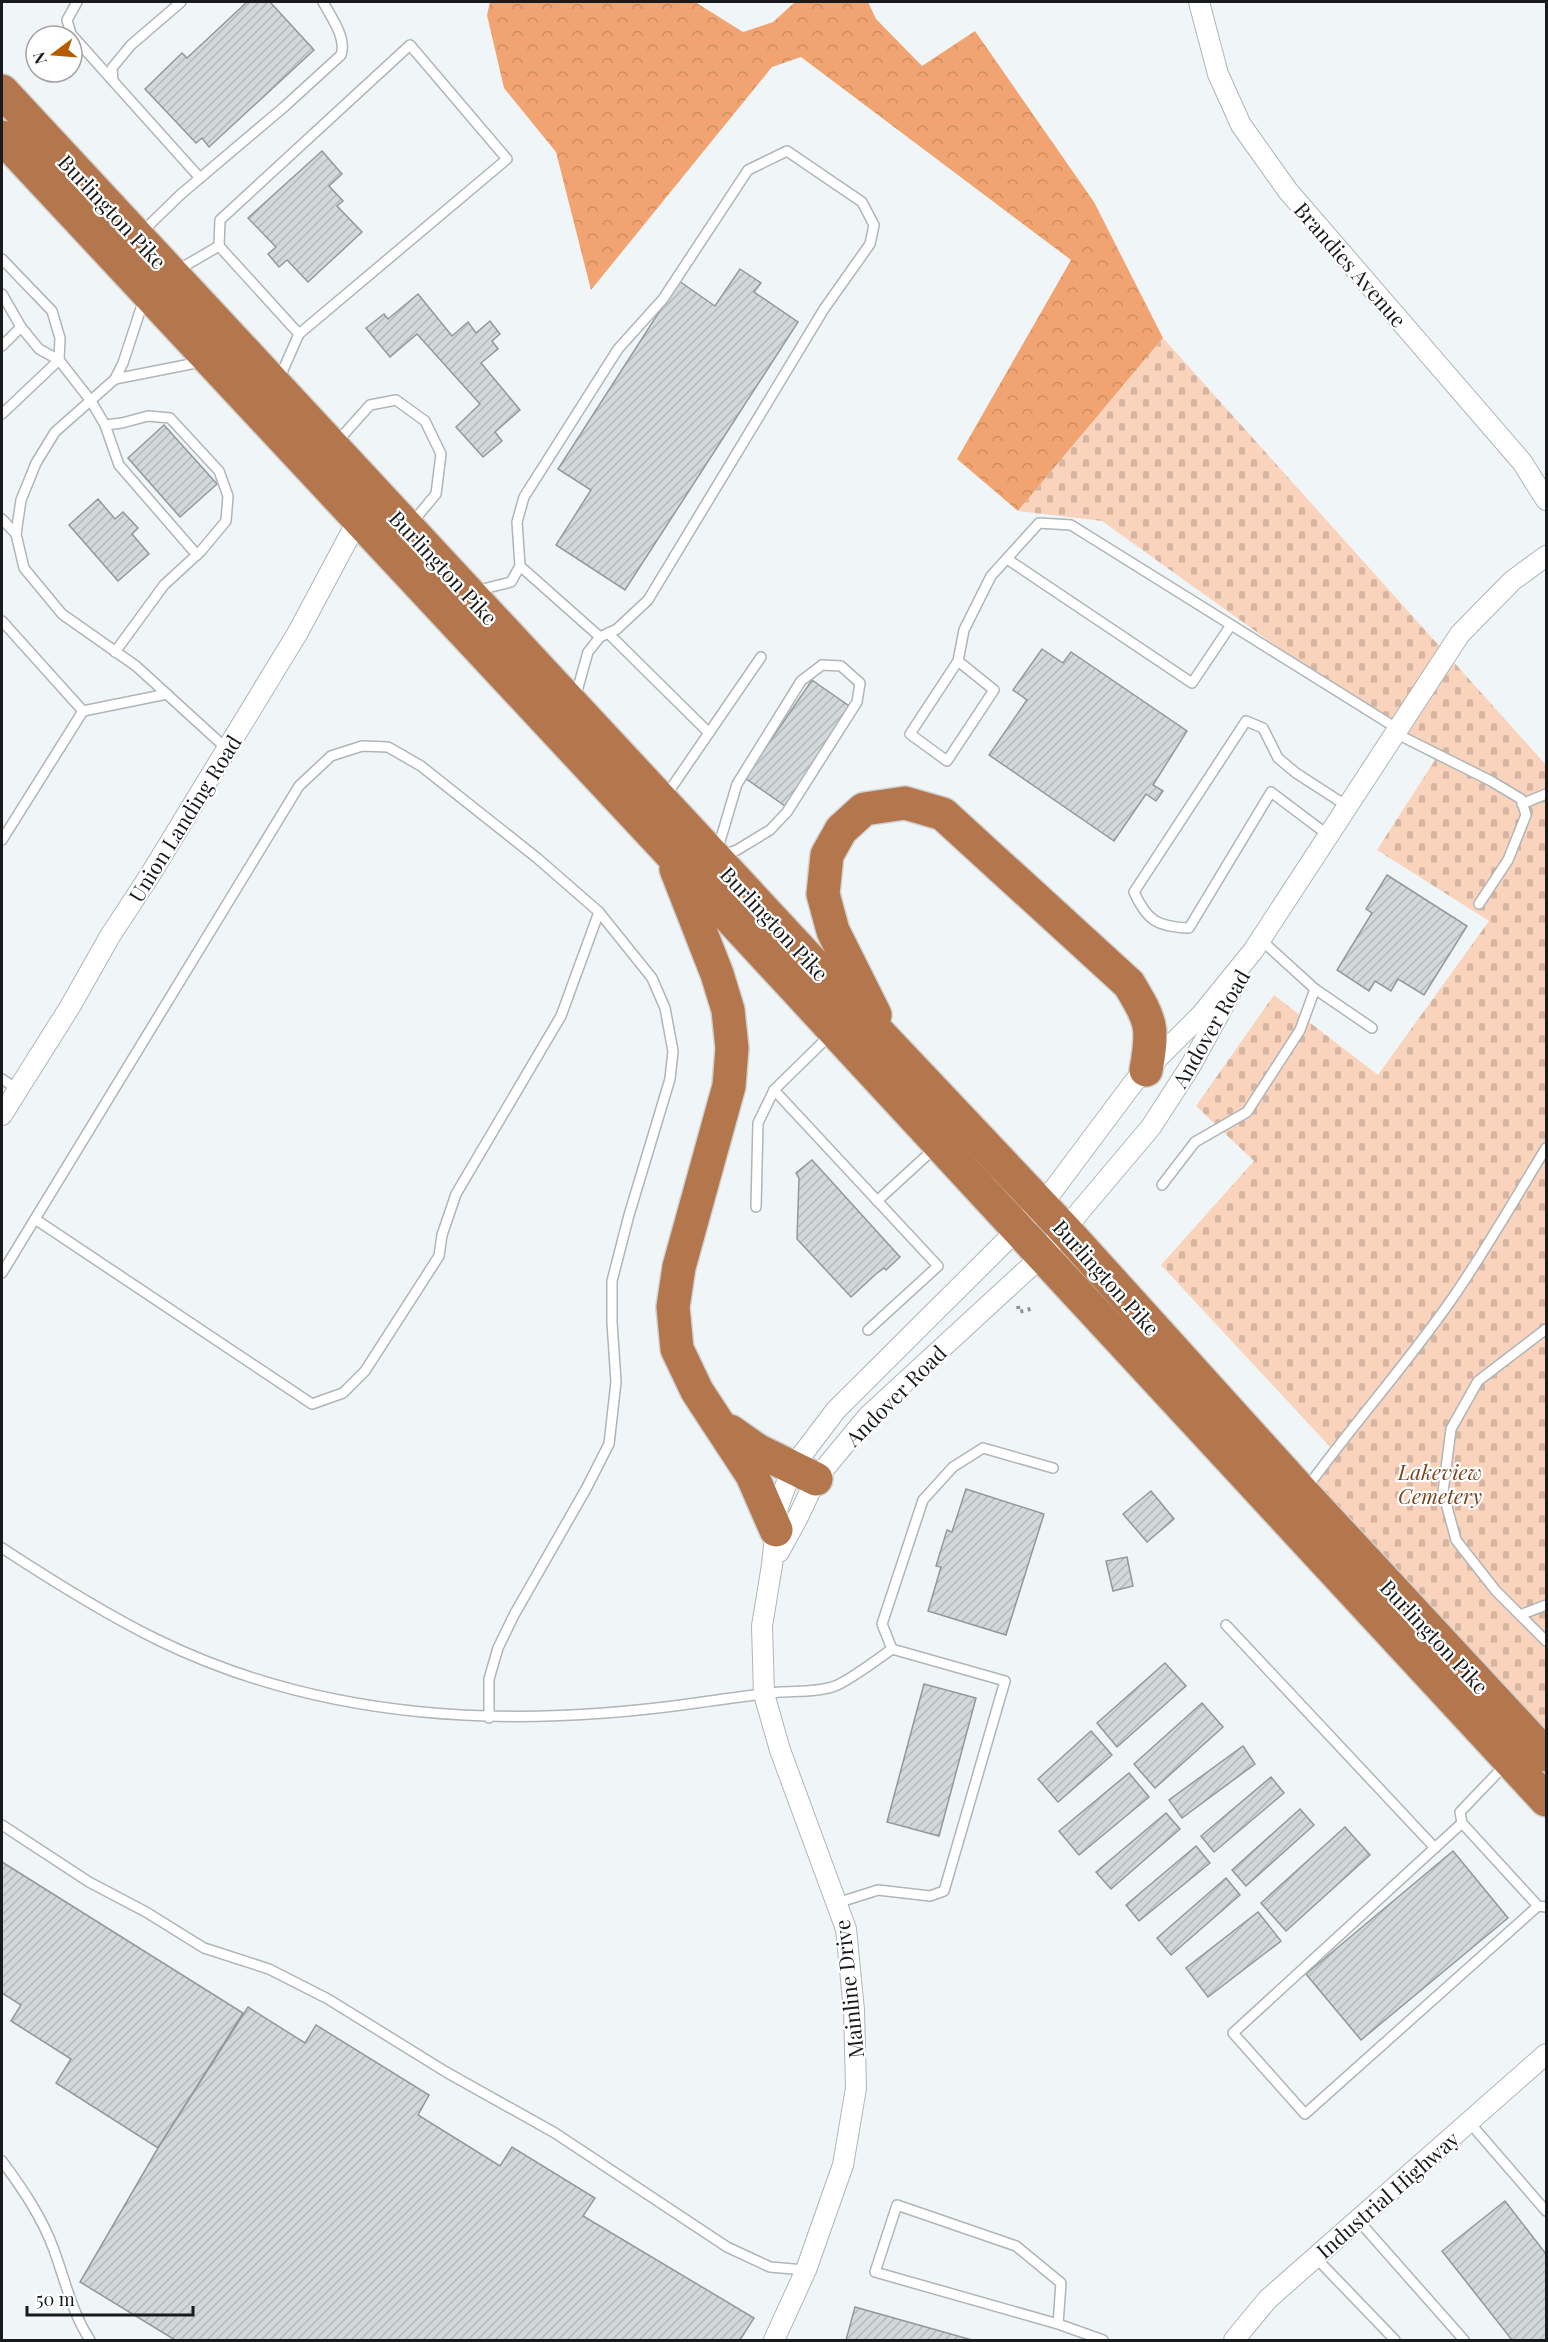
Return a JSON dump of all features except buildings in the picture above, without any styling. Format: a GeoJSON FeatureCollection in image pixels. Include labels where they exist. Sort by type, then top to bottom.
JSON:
{"type":"FeatureCollection","features":[{"type":"Feature","properties":{"kind":"highway","name":"Burlington Pike"},"geometry":{"type":"LineString","coordinates":[[2,91],[137,237],[159,283],[211,360],[1044,1255],[1546,1800]]}},
{"type":"Feature","properties":{"kind":"highway","name":"Burlington Pike"},"geometry":{"type":"LineString","coordinates":[[2,137],[159,283],[276,386],[892,1049],[1065,1230],[1303,1493],[1546,1755]]}},
{"type":"Feature","properties":{"kind":"highway"},"geometry":{"type":"LineString","coordinates":[[892,1049],[833,932],[823,894],[827,855],[841,830],[864,809],[904,803],[943,814],[1129,984],[1148,1016],[1151,1041],[1146,1070]]}},
{"type":"Feature","properties":{"kind":"highway"},"geometry":{"type":"LineString","coordinates":[[669,852],[717,974],[728,1010],[732,1048],[729,1086],[679,1267],[673,1307],[677,1349],[697,1391],[752,1474],[776,1530]]}},
{"type":"Feature","properties":{"kind":"highway"},"geometry":{"type":"LineString","coordinates":[[716,1421],[757,1450],[804,1473]]}},
{"type":"Feature","properties":{"kind":"street","name":"Brandies Avenue"},"geometry":{"type":"LineString","coordinates":[[1199,2],[1218,74],[1242,125],[1288,191],[1522,462],[1546,500]]}},
{"type":"Feature","properties":{"kind":"street","name":"Union Landing Road"},"geometry":{"type":"LineString","coordinates":[[2,1115],[9,1084],[71,1005],[110,936],[297,634],[359,518]]}},
{"type":"Feature","properties":{"kind":"street","name":"Andover Road"},"geometry":{"type":"LineString","coordinates":[[772,1565],[798,1517],[804,1473],[1044,1255],[1151,1127],[1191,1065],[1257,945],[1460,634],[1512,581],[1546,556]]}},
{"type":"Feature","properties":{"kind":"street","name":"Andover Road"},"geometry":{"type":"LineString","coordinates":[[772,1565],[778,1507],[804,1473],[836,1410],[1042,1206],[1134,1082],[1201,1015],[1257,945]]}},
{"type":"Feature","properties":{"kind":"street","name":"Mainline Drive"},"geometry":{"type":"LineString","coordinates":[[772,1565],[762,1626],[764,1694],[780,1750],[846,1929],[854,2010],[856,2088],[843,2165],[806,2270],[774,2340]]}},
{"type":"Feature","properties":{"kind":"street","name":"Industrial Highway"},"geometry":{"type":"LineString","coordinates":[[1234,2340],[1268,2299],[1546,2054]]}},
{"type":"Feature","properties":{"kind":"lane"},"geometry":{"type":"LineString","coordinates":[[77,2],[67,20],[71,34],[200,178]]}},
{"type":"Feature","properties":{"kind":"lane"},"geometry":{"type":"LineString","coordinates":[[112,81],[112,68],[131,45],[181,2]]}},
{"type":"Feature","properties":{"kind":"lane"},"geometry":{"type":"LineString","coordinates":[[137,237],[209,169],[284,107],[341,55],[344,46],[342,39],[322,2]]}},
{"type":"Feature","properties":{"kind":"lane"},"geometry":{"type":"LineString","coordinates":[[276,386],[299,334],[507,159],[410,45],[220,220],[219,246],[299,334]]}},
{"type":"Feature","properties":{"kind":"lane"},"geometry":{"type":"LineString","coordinates":[[468,592],[511,582],[520,566],[517,522],[524,497],[618,349],[663,299],[748,170],[787,151],[862,202],[874,225],[870,244],[824,309],[648,600],[617,629],[604,635],[588,652],[573,706]]}},
{"type":"Feature","properties":{"kind":"lane"},"geometry":{"type":"LineString","coordinates":[[219,246],[159,283],[115,379],[55,432],[36,463],[21,500],[16,534],[24,568],[62,614],[136,666],[227,749]]}},
{"type":"Feature","properties":{"kind":"lane"},"geometry":{"type":"LineString","coordinates":[[2,259],[52,311],[60,338],[59,360],[2,414]]}},
{"type":"Feature","properties":{"kind":"lane"},"geometry":{"type":"LineString","coordinates":[[2,294],[21,327],[39,349],[59,360],[91,401],[105,425],[119,465],[197,555]]}},
{"type":"Feature","properties":{"kind":"lane"},"geometry":{"type":"LineString","coordinates":[[2,346],[21,327]]}},
{"type":"Feature","properties":{"kind":"lane"},"geometry":{"type":"LineString","coordinates":[[115,379],[211,360]]}},
{"type":"Feature","properties":{"kind":"lane"},"geometry":{"type":"LineString","coordinates":[[333,447],[370,405],[396,400],[425,421],[441,454],[436,494],[408,529]]}},
{"type":"Feature","properties":{"kind":"lane"},"geometry":{"type":"LineString","coordinates":[[105,425],[148,416],[170,418],[219,471],[228,496],[226,521],[197,555],[164,585],[115,652]]}},
{"type":"Feature","properties":{"kind":"lane"},"geometry":{"type":"LineString","coordinates":[[2,519],[16,534]]}},
{"type":"Feature","properties":{"kind":"lane"},"geometry":{"type":"LineString","coordinates":[[958,662],[994,690],[947,761],[910,734],[958,662],[964,630],[991,576],[1039,524],[1071,525],[1396,731],[1521,799],[1526,816],[1508,860],[1479,904]]}},
{"type":"Feature","properties":{"kind":"lane"},"geometry":{"type":"LineString","coordinates":[[1007,559],[1192,683],[1231,625]]}},
{"type":"Feature","properties":{"kind":"lane"},"geometry":{"type":"LineString","coordinates":[[520,566],[604,635],[710,733]]}},
{"type":"Feature","properties":{"kind":"lane"},"geometry":{"type":"LineString","coordinates":[[2,621],[83,711]]}},
{"type":"Feature","properties":{"kind":"lane"},"geometry":{"type":"LineString","coordinates":[[662,801],[761,657]]}},
{"type":"Feature","properties":{"kind":"lane"},"geometry":{"type":"LineString","coordinates":[[822,665],[841,666],[860,683],[857,702],[788,812],[770,830],[737,850],[715,858],[737,784],[801,681],[822,665]]}},
{"type":"Feature","properties":{"kind":"lane"},"geometry":{"type":"LineString","coordinates":[[2,840],[83,711],[167,694]]}},
{"type":"Feature","properties":{"kind":"lane"},"geometry":{"type":"LineString","coordinates":[[1328,835],[1270,792],[1189,928],[1166,927],[1143,912],[1134,892],[1245,721],[1263,728],[1278,758],[1296,773],[1347,806]]}},
{"type":"Feature","properties":{"kind":"lane"},"geometry":{"type":"LineString","coordinates":[[2,1273],[299,786],[331,756],[362,746],[388,747],[421,766],[537,858],[599,912],[652,978],[665,1008],[673,1051],[670,1079],[629,1215],[612,1281],[616,1382],[609,1444],[498,1648],[489,1679],[489,1718]]}},
{"type":"Feature","properties":{"kind":"lane"},"geometry":{"type":"LineString","coordinates":[[1522,804],[1546,794]]}},
{"type":"Feature","properties":{"kind":"lane"},"geometry":{"type":"LineString","coordinates":[[35,1219],[312,1404],[343,1393],[365,1371],[439,1256],[442,1235],[456,1194],[561,1016],[599,912]]}},
{"type":"Feature","properties":{"kind":"lane"},"geometry":{"type":"LineString","coordinates":[[1257,945],[1372,1028]]}},
{"type":"Feature","properties":{"kind":"lane"},"geometry":{"type":"LineString","coordinates":[[1162,1185],[1195,1142],[1246,1112],[1300,1030],[1315,989]]}},
{"type":"Feature","properties":{"kind":"lane"},"geometry":{"type":"LineString","coordinates":[[756,1207],[758,1123],[774,1090],[835,1030]]}},
{"type":"Feature","properties":{"kind":"lane"},"geometry":{"type":"LineString","coordinates":[[774,1090],[938,1266],[868,1330]]}},
{"type":"Feature","properties":{"kind":"lane"},"geometry":{"type":"LineString","coordinates":[[877,1201],[940,1143]]}},
{"type":"Feature","properties":{"kind":"lane"},"geometry":{"type":"LineString","coordinates":[[1303,1493],[1348,1432],[1396,1376],[1455,1295],[1546,1148]]}},
{"type":"Feature","properties":{"kind":"lane"},"geometry":{"type":"LineString","coordinates":[[1546,1329],[1478,1381],[1450,1429],[1443,1492],[1456,1540],[1496,1591],[1546,1641]]}},
{"type":"Feature","properties":{"kind":"lane"},"geometry":{"type":"LineString","coordinates":[[892,1649],[882,1624],[923,1500],[954,1467],[983,1448],[1053,1468]]}},
{"type":"Feature","properties":{"kind":"lane"},"geometry":{"type":"LineString","coordinates":[[2,1548],[157,1639],[218,1665],[285,1688],[353,1704],[489,1718],[567,1717],[633,1712],[833,1687],[892,1649],[1005,1681],[944,1891],[930,1896],[878,1890],[837,1903]]}},
{"type":"Feature","properties":{"kind":"lane"},"geometry":{"type":"LineString","coordinates":[[1520,1615],[1546,1605]]}},
{"type":"Feature","properties":{"kind":"lane"},"geometry":{"type":"LineString","coordinates":[[1226,1624],[1435,1848]]}},
{"type":"Feature","properties":{"kind":"lane"},"geometry":{"type":"LineString","coordinates":[[1462,1823],[1233,2033],[1305,2114],[1542,1906],[1462,1823],[1460,1812],[1510,1761]]}},
{"type":"Feature","properties":{"kind":"lane"},"geometry":{"type":"LineString","coordinates":[[2,1825],[89,1882],[146,1912],[204,1948],[269,1969],[328,1999],[446,2072],[555,2133],[727,2247],[770,2267],[806,2270]]}},
{"type":"Feature","properties":{"kind":"lane"},"geometry":{"type":"LineString","coordinates":[[1469,2122],[1546,2211]]}},
{"type":"Feature","properties":{"kind":"lane"},"geometry":{"type":"LineString","coordinates":[[2,2161],[38,2214],[53,2248],[68,2296],[90,2340]]}},
{"type":"Feature","properties":{"kind":"lane"},"geometry":{"type":"LineString","coordinates":[[1058,2324],[1061,2283],[1016,2246],[897,2205],[875,2272],[1058,2324],[1103,2340]]}},
{"type":"Feature","properties":{"kind":"lane"},"geometry":{"type":"LineString","coordinates":[[1358,2220],[1464,2340]]}},
{"type":"Feature","properties":{"kind":"lane"},"geometry":{"type":"LineString","coordinates":[[1315,2258],[1395,2340]]}},
{"type":"Feature","properties":{"kind":"path"},"geometry":{"type":"LineString","coordinates":[[1018,1306],[1020,1314],[1034,1308]]}},
{"type":"Feature","properties":{"kind":"green space"},"geometry":{"type":"Polygon","coordinates":[[[490,2],[695,2],[743,32],[773,22],[795,2],[868,2],[876,19],[922,66],[975,31],[1094,202],[1163,338],[1018,511],[957,459],[1071,260],[801,57],[772,67],[591,290],[556,152],[504,88],[487,15],[490,2]]]}},
{"type":"Feature","properties":{"kind":"green space","name":"Lakeview Cemetery"},"geometry":{"type":"Polygon","coordinates":[[[1163,338],[1546,765],[1546,1755],[1303,1493],[1333,1450],[1161,1265],[1254,1161],[1196,1106],[1274,995],[1378,1075],[1489,921],[1377,850],[1435,760],[1102,521],[1018,511],[1163,338]]]}}]}
